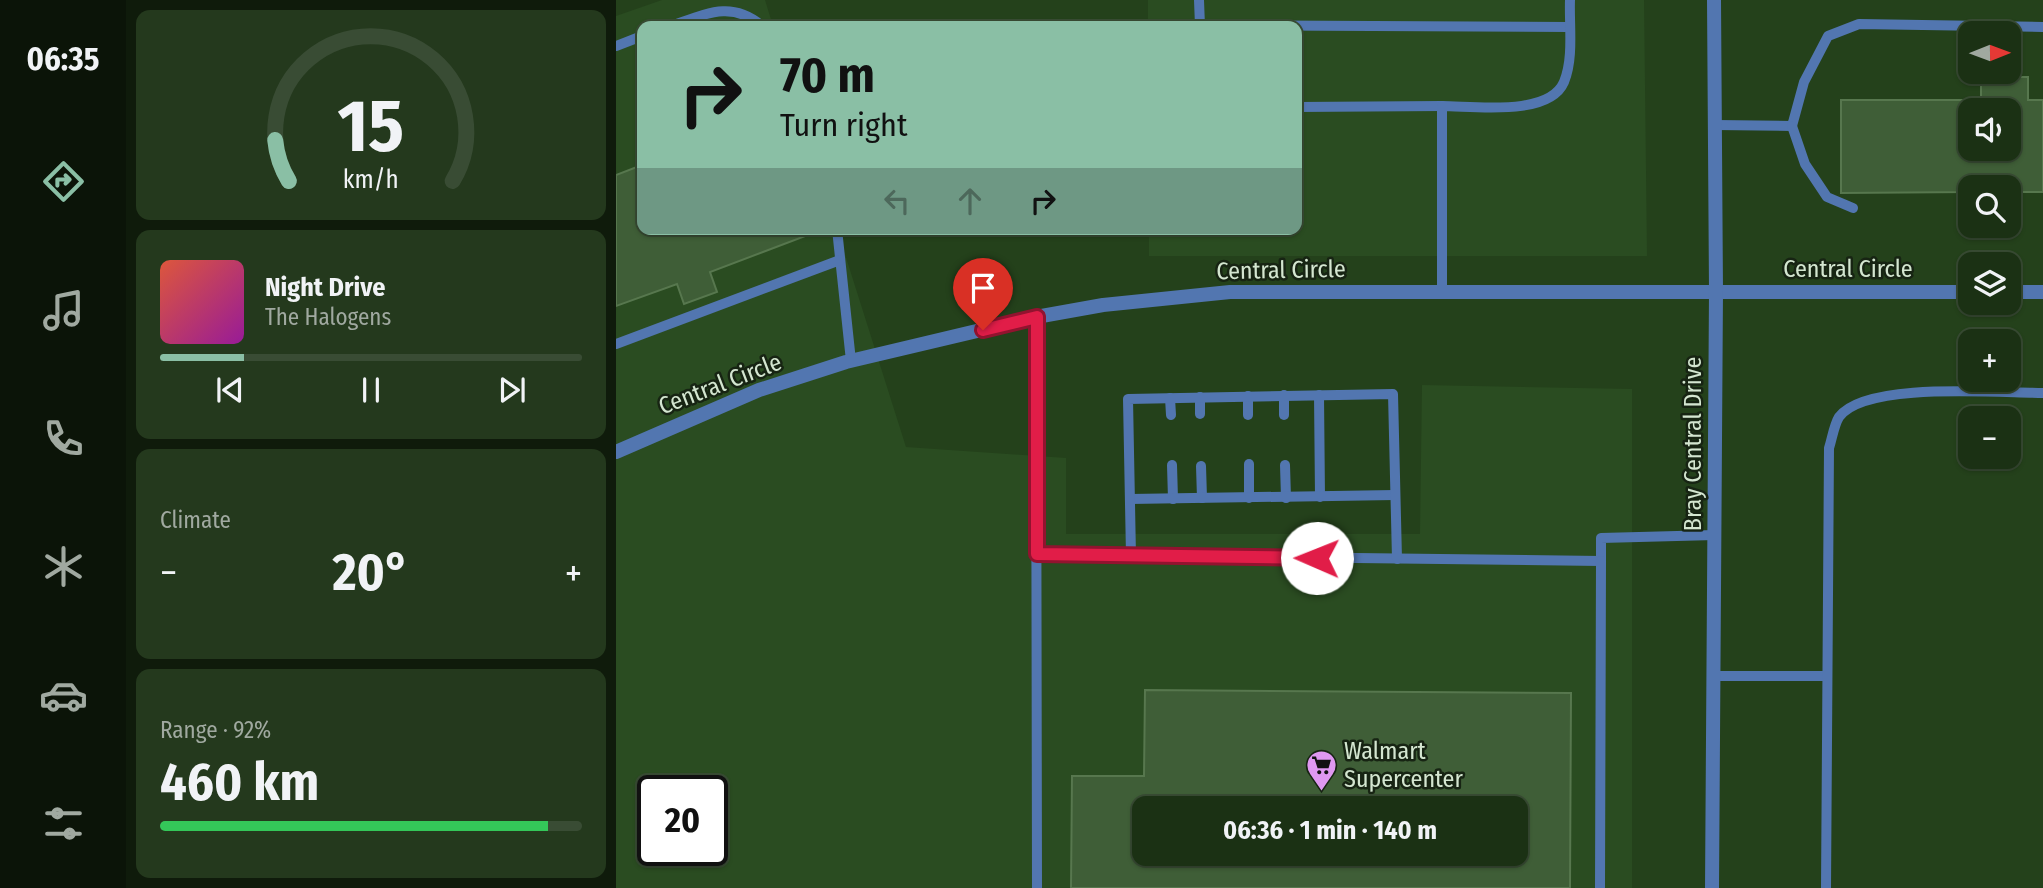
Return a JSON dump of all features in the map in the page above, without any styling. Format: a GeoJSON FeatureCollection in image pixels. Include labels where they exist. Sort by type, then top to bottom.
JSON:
{"type":"FeatureCollection","features":[{"type":"Feature","properties":{"kind":"street","name":"Bray Central Drive"},"geometry":{"type":"LineString","coordinates":[[1712,888],[1716,291],[1714,0]]}},
{"type":"Feature","properties":{"kind":"street","name":"Central Circle"},"geometry":{"type":"LineString","coordinates":[[616,452],[759,390],[851,361],[1037,317],[1103,305],[1230,292],[1958,292]]}},
{"type":"Feature","properties":{"kind":"street"},"geometry":{"type":"LineString","coordinates":[[2021,292],[2043,292]]}},
{"type":"Feature","properties":{"kind":"lane"},"geometry":{"type":"LineString","coordinates":[[1199,0],[1199,21]]}},
{"type":"Feature","properties":{"kind":"lane"},"geometry":{"type":"LineString","coordinates":[[1302,107],[1532,106],[1554,96],[1564,82],[1568,60],[1570,0]]}},
{"type":"Feature","properties":{"kind":"lane"},"geometry":{"type":"LineString","coordinates":[[685,21],[717,10],[747,13],[756,21]]}},
{"type":"Feature","properties":{"kind":"lane"},"geometry":{"type":"LineString","coordinates":[[1853,208],[1827,197],[1805,164],[1792,126],[1804,82],[1828,36],[1859,24],[2043,27]]}},
{"type":"Feature","properties":{"kind":"lane"},"geometry":{"type":"LineString","coordinates":[[1302,26],[1569,27]]}},
{"type":"Feature","properties":{"kind":"lane"},"geometry":{"type":"LineString","coordinates":[[616,46],[637,38]]}},
{"type":"Feature","properties":{"kind":"lane"},"geometry":{"type":"LineString","coordinates":[[1442,106],[1442,290]]}},
{"type":"Feature","properties":{"kind":"lane"},"geometry":{"type":"LineString","coordinates":[[1715,125],[1792,126]]}},
{"type":"Feature","properties":{"kind":"lane"},"geometry":{"type":"LineString","coordinates":[[838,235],[851,361]]}},
{"type":"Feature","properties":{"kind":"lane"},"geometry":{"type":"LineString","coordinates":[[616,344],[840,260]]}},
{"type":"Feature","properties":{"kind":"lane"},"geometry":{"type":"LineString","coordinates":[[1037,317],[1037,888]]}},
{"type":"Feature","properties":{"kind":"lane"},"geometry":{"type":"LineString","coordinates":[[1826,888],[1829,448],[1839,417],[1860,402],[1890,393],[2043,393]]}},
{"type":"Feature","properties":{"kind":"lane"},"geometry":{"type":"LineString","coordinates":[[1131,556],[1128,399],[1394,394],[1397,559]]}},
{"type":"Feature","properties":{"kind":"lane"},"geometry":{"type":"LineString","coordinates":[[1284,395],[1284,415]]}},
{"type":"Feature","properties":{"kind":"lane"},"geometry":{"type":"LineString","coordinates":[[1319,395],[1321,497]]}},
{"type":"Feature","properties":{"kind":"lane"},"geometry":{"type":"LineString","coordinates":[[1248,396],[1248,415]]}},
{"type":"Feature","properties":{"kind":"lane"},"geometry":{"type":"LineString","coordinates":[[1200,397],[1200,414]]}},
{"type":"Feature","properties":{"kind":"lane"},"geometry":{"type":"LineString","coordinates":[[1170,398],[1171,415]]}},
{"type":"Feature","properties":{"kind":"lane"},"geometry":{"type":"LineString","coordinates":[[1249,464],[1249,498]]}},
{"type":"Feature","properties":{"kind":"lane"},"geometry":{"type":"LineString","coordinates":[[1172,465],[1173,499]]}},
{"type":"Feature","properties":{"kind":"lane"},"geometry":{"type":"LineString","coordinates":[[1285,465],[1286,498]]}},
{"type":"Feature","properties":{"kind":"lane"},"geometry":{"type":"LineString","coordinates":[[1201,466],[1202,498]]}},
{"type":"Feature","properties":{"kind":"lane"},"geometry":{"type":"LineString","coordinates":[[1130,499],[1395,495]]}},
{"type":"Feature","properties":{"kind":"lane"},"geometry":{"type":"LineString","coordinates":[[1600,888],[1601,538],[1715,535]]}},
{"type":"Feature","properties":{"kind":"lane"},"geometry":{"type":"LineString","coordinates":[[1037,554],[1601,561]]}},
{"type":"Feature","properties":{"kind":"lane"},"geometry":{"type":"LineString","coordinates":[[1714,676],[1827,676]]}},
{"type":"Feature","properties":{"kind":"shaded area"},"geometry":{"type":"Polygon","coordinates":[[[662,0],[765,0],[771,21],[637,21],[637,235],[839,235],[906,447],[1066,458],[1066,534],[1420,534],[1422,385],[1632,389],[1632,888],[616,888],[616,16],[662,0]]]}},
{"type":"Feature","properties":{"kind":"shaded area"},"geometry":{"type":"Polygon","coordinates":[[[1148,0],[1644,0],[1647,256],[1149,256],[1149,235],[1302,235],[1302,21],[1148,21],[1148,0]]]}},
{"type":"Feature","properties":{"kind":"building"},"geometry":{"type":"Polygon","coordinates":[[[2021,77],[2028,77],[2028,100],[2043,100],[2043,192],[2021,192],[2021,175],[1958,175],[1958,192],[1841,193],[1841,100],[1958,100],[1958,161],[2021,161],[2021,98],[1981,98],[1981,84],[2021,84],[2021,77]]]}},
{"type":"Feature","properties":{"kind":"building"},"geometry":{"type":"Polygon","coordinates":[[[637,167],[637,235],[808,235],[710,272],[717,292],[684,304],[677,284],[616,306],[616,175],[637,167]]]}},
{"type":"Feature","properties":{"kind":"building","name":"Walmart Supercenter"},"geometry":{"type":"Polygon","coordinates":[[[1145,690],[1571,693],[1570,888],[1071,888],[1072,776],[1144,776],[1145,690]]]}},
{"type":"Feature","properties":{"kind":"place","name":"Walmart Supercenter"},"geometry":{"type":"Point","coordinates":[1321,792]}},
{"type":"Feature","properties":{"kind":"route"},"geometry":{"type":"LineString","coordinates":[[983,330],[1037,317],[1037,554],[1317,558]]}}]}
